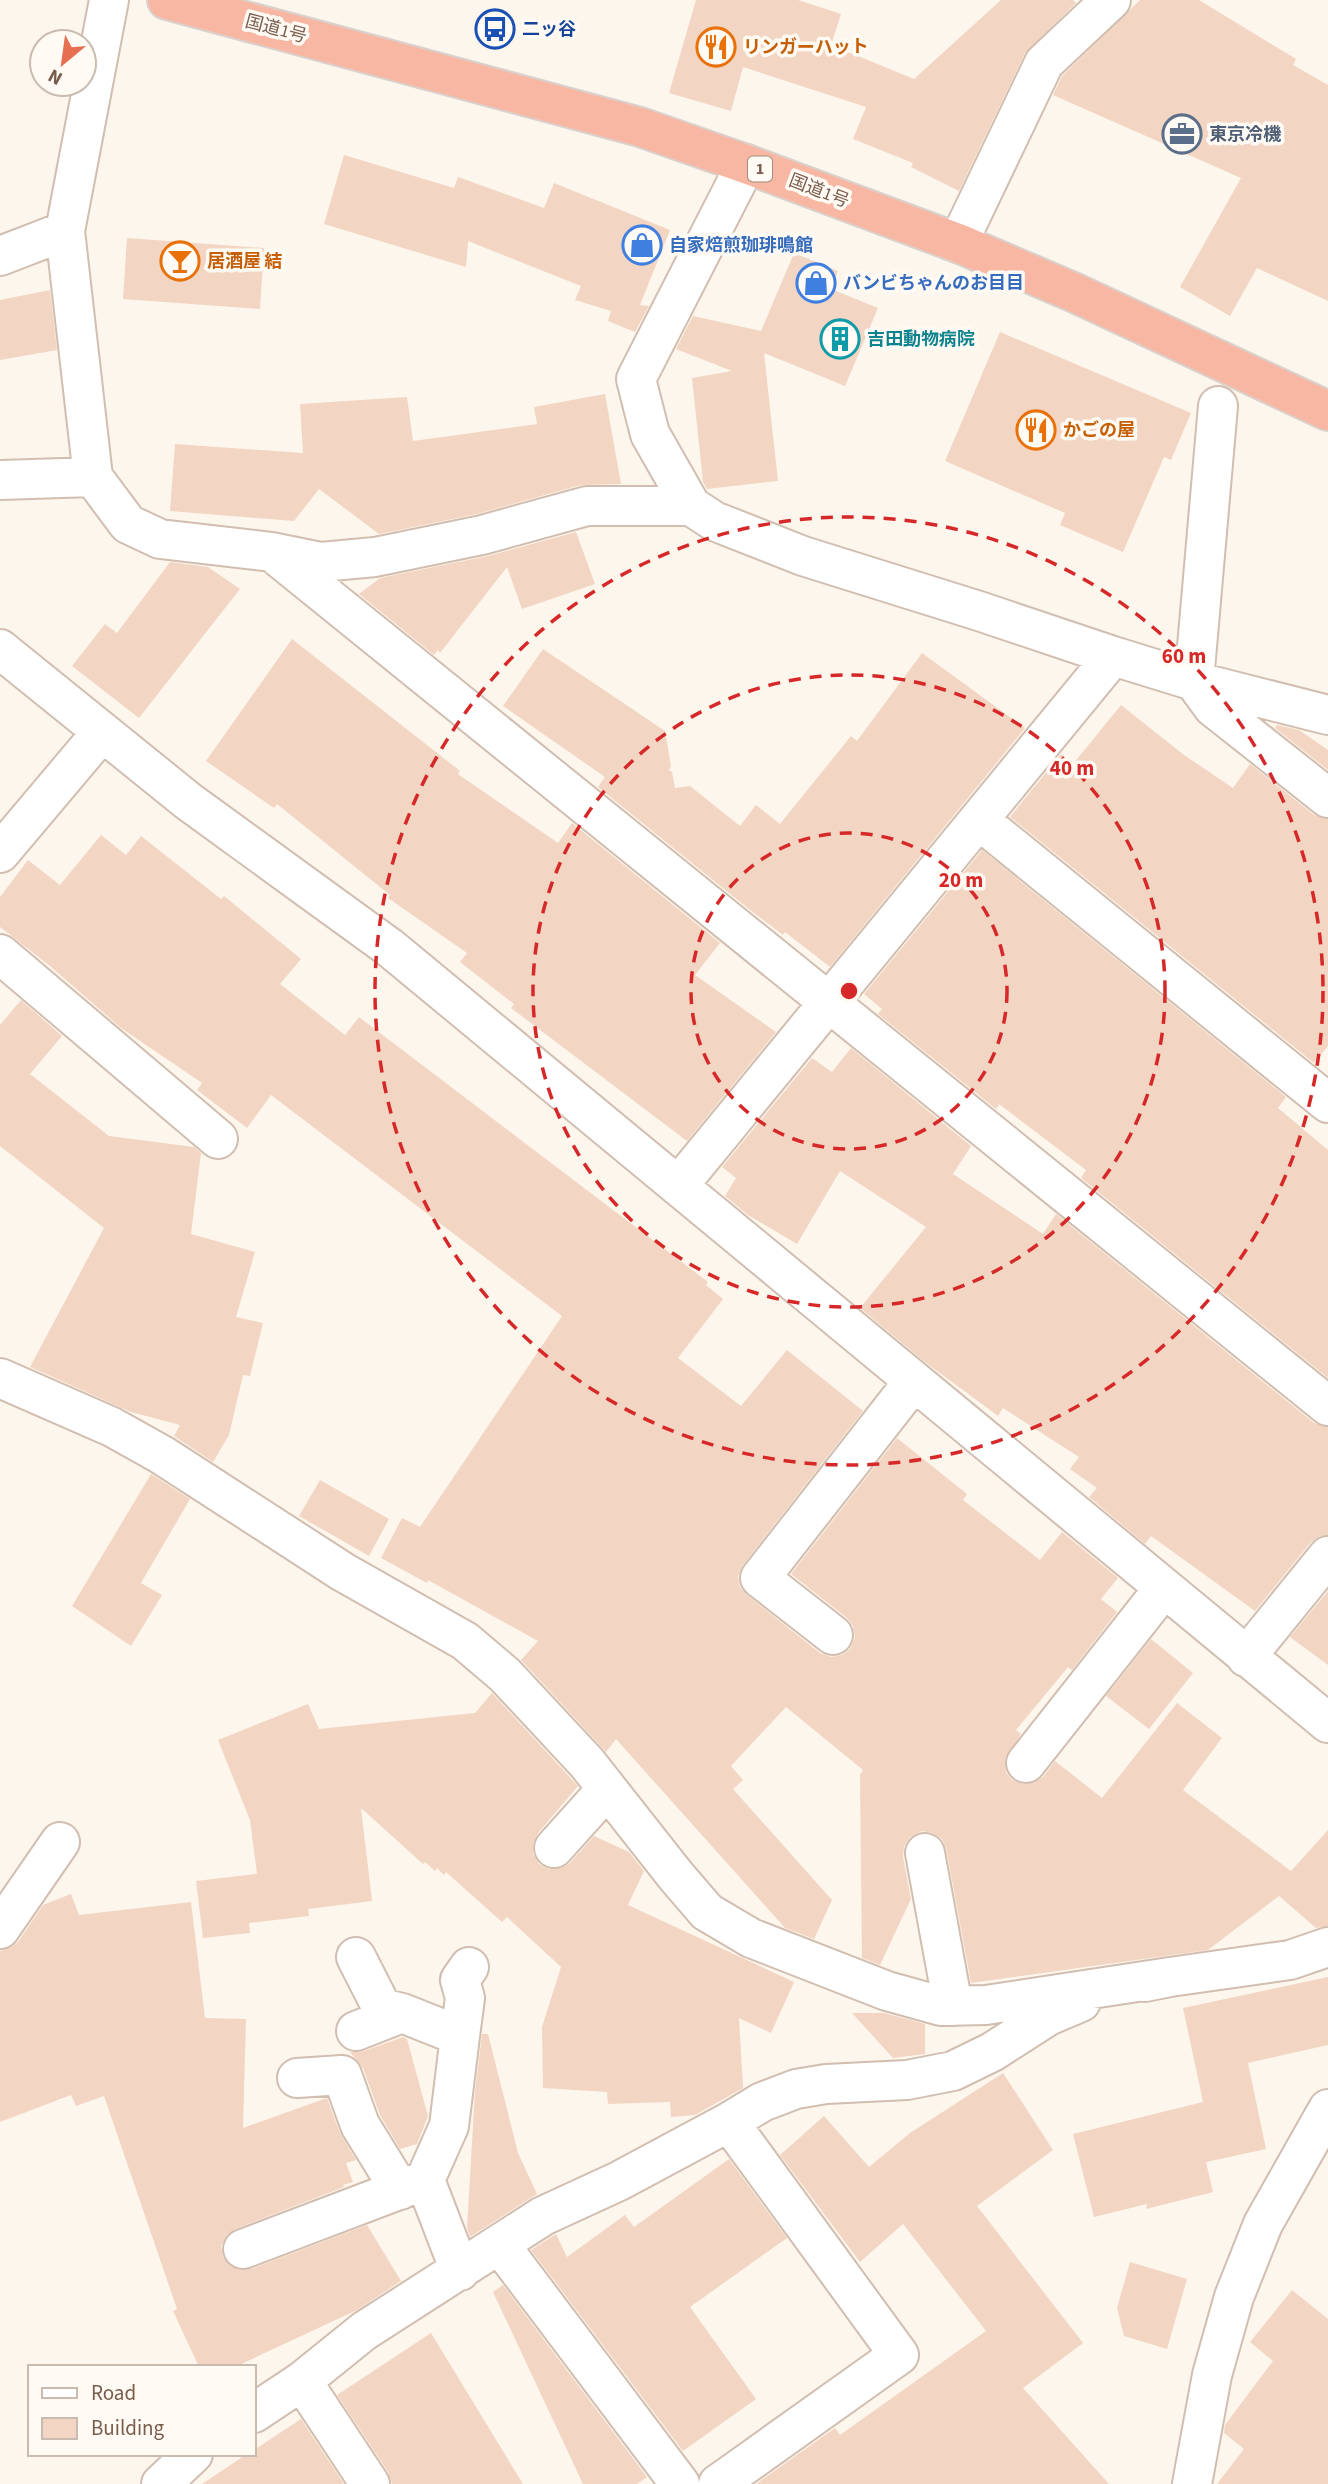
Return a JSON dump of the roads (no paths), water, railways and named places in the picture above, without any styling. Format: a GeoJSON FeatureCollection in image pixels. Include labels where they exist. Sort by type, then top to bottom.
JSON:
{"type":"FeatureCollection","features":[{"type":"Feature","properties":{"kind":"highway","name":"国道1号"},"geometry":{"type":"LineString","coordinates":[[167,0],[223,7],[640,127],[746,164],[958,243],[1073,292],[1328,411]]}},
{"type":"Feature","properties":{"kind":"street"},"geometry":{"type":"LineString","coordinates":[[109,0],[65,231],[93,477],[128,524],[160,540],[272,552],[321,562],[375,557],[482,535],[587,506],[691,506]]}},
{"type":"Feature","properties":{"kind":"street"},"geometry":{"type":"LineString","coordinates":[[958,243],[1044,63],[1111,0]]}},
{"type":"Feature","properties":{"kind":"street"},"geometry":{"type":"LineString","coordinates":[[746,164],[636,379],[650,434],[691,506],[714,521],[803,556],[1194,681],[1328,715]]}},
{"type":"Feature","properties":{"kind":"street"},"geometry":{"type":"LineString","coordinates":[[0,256],[65,231]]}},
{"type":"Feature","properties":{"kind":"street"},"geometry":{"type":"LineString","coordinates":[[1218,406],[1194,681],[1213,707],[1328,798]]}},
{"type":"Feature","properties":{"kind":"street"},"geometry":{"type":"LineString","coordinates":[[0,480],[93,477]]}},
{"type":"Feature","properties":{"kind":"street"},"geometry":{"type":"LineString","coordinates":[[272,552],[1328,1406]]}},
{"type":"Feature","properties":{"kind":"street"},"geometry":{"type":"LineString","coordinates":[[0,649],[188,801],[389,947],[1328,1723]]}},
{"type":"Feature","properties":{"kind":"street"},"geometry":{"type":"LineString","coordinates":[[678,1186],[1113,656]]}},
{"type":"Feature","properties":{"kind":"street"},"geometry":{"type":"LineString","coordinates":[[0,853],[102,732]]}},
{"type":"Feature","properties":{"kind":"street"},"geometry":{"type":"LineString","coordinates":[[979,820],[1328,1102]]}},
{"type":"Feature","properties":{"kind":"street"},"geometry":{"type":"LineString","coordinates":[[0,954],[218,1139]]}},
{"type":"Feature","properties":{"kind":"street"},"geometry":{"type":"LineString","coordinates":[[0,1378],[112,1427],[162,1455],[343,1572],[465,1641],[505,1675],[587,1763],[707,1912],[751,1938],[887,1991],[941,2006],[986,2005],[1290,1960],[1328,1947]]}},
{"type":"Feature","properties":{"kind":"street"},"geometry":{"type":"LineString","coordinates":[[833,1636],[760,1578],[914,1381]]}},
{"type":"Feature","properties":{"kind":"street"},"geometry":{"type":"LineString","coordinates":[[1246,1657],[1328,1556]]}},
{"type":"Feature","properties":{"kind":"street"},"geometry":{"type":"LineString","coordinates":[[1026,1763],[1164,1588]]}},
{"type":"Feature","properties":{"kind":"street"},"geometry":{"type":"LineString","coordinates":[[554,1848],[607,1789]]}},
{"type":"Feature","properties":{"kind":"street"},"geometry":{"type":"LineString","coordinates":[[0,1929],[60,1842]]}},
{"type":"Feature","properties":{"kind":"street"},"geometry":{"type":"LineString","coordinates":[[925,1853],[953,2006]]}},
{"type":"Feature","properties":{"kind":"street"},"geometry":{"type":"LineString","coordinates":[[356,1957],[382,2008],[460,2036]]}},
{"type":"Feature","properties":{"kind":"street"},"geometry":{"type":"LineString","coordinates":[[243,2249],[413,2185],[449,2126],[465,1998],[460,1980],[469,1967]]}},
{"type":"Feature","properties":{"kind":"street"},"geometry":{"type":"LineString","coordinates":[[256,2412],[302,2381],[364,2331],[543,2216],[619,2181],[762,2102],[796,2089],[826,2084],[907,2080],[953,2071],[992,2052],[1048,2016],[1103,1992],[1170,1977]]}},
{"type":"Feature","properties":{"kind":"street"},"geometry":{"type":"LineString","coordinates":[[356,2031],[402,2013]]}},
{"type":"Feature","properties":{"kind":"street"},"geometry":{"type":"LineString","coordinates":[[297,2078],[342,2075],[360,2125],[413,2185],[460,2271]]}},
{"type":"Feature","properties":{"kind":"street"},"geometry":{"type":"LineString","coordinates":[[1192,2484],[1212,2375],[1234,2297],[1263,2224],[1325,2121]]}},
{"type":"Feature","properties":{"kind":"street"},"geometry":{"type":"LineString","coordinates":[[718,2484],[899,2355],[729,2122]]}},
{"type":"Feature","properties":{"kind":"street"},"geometry":{"type":"LineString","coordinates":[[500,2245],[680,2484]]}},
{"type":"Feature","properties":{"kind":"street"},"geometry":{"type":"LineString","coordinates":[[302,2381],[370,2484]]}},
{"type":"Feature","properties":{"kind":"street"},"geometry":{"type":"LineString","coordinates":[[161,2484],[192,2456]]}},
{"type":"Feature","properties":{"kind":"place","name":"二ッ谷"},"geometry":{"type":"Point","coordinates":[495,29]}},
{"type":"Feature","properties":{"kind":"place","name":"リンガーハット"},"geometry":{"type":"Point","coordinates":[716,47]}},
{"type":"Feature","properties":{"kind":"place","name":"東京冷機"},"geometry":{"type":"Point","coordinates":[1182,134]}},
{"type":"Feature","properties":{"kind":"place","name":"自家焙煎珈琲鳴館"},"geometry":{"type":"Point","coordinates":[642,245]}},
{"type":"Feature","properties":{"kind":"place","name":"居酒屋 結"},"geometry":{"type":"Point","coordinates":[180,261]}},
{"type":"Feature","properties":{"kind":"place","name":"バンビちゃんのお目目"},"geometry":{"type":"Point","coordinates":[816,283]}},
{"type":"Feature","properties":{"kind":"place","name":"吉田動物病院"},"geometry":{"type":"Point","coordinates":[840,339]}},
{"type":"Feature","properties":{"kind":"place","name":"かごの屋"},"geometry":{"type":"Point","coordinates":[1036,430]}}]}
